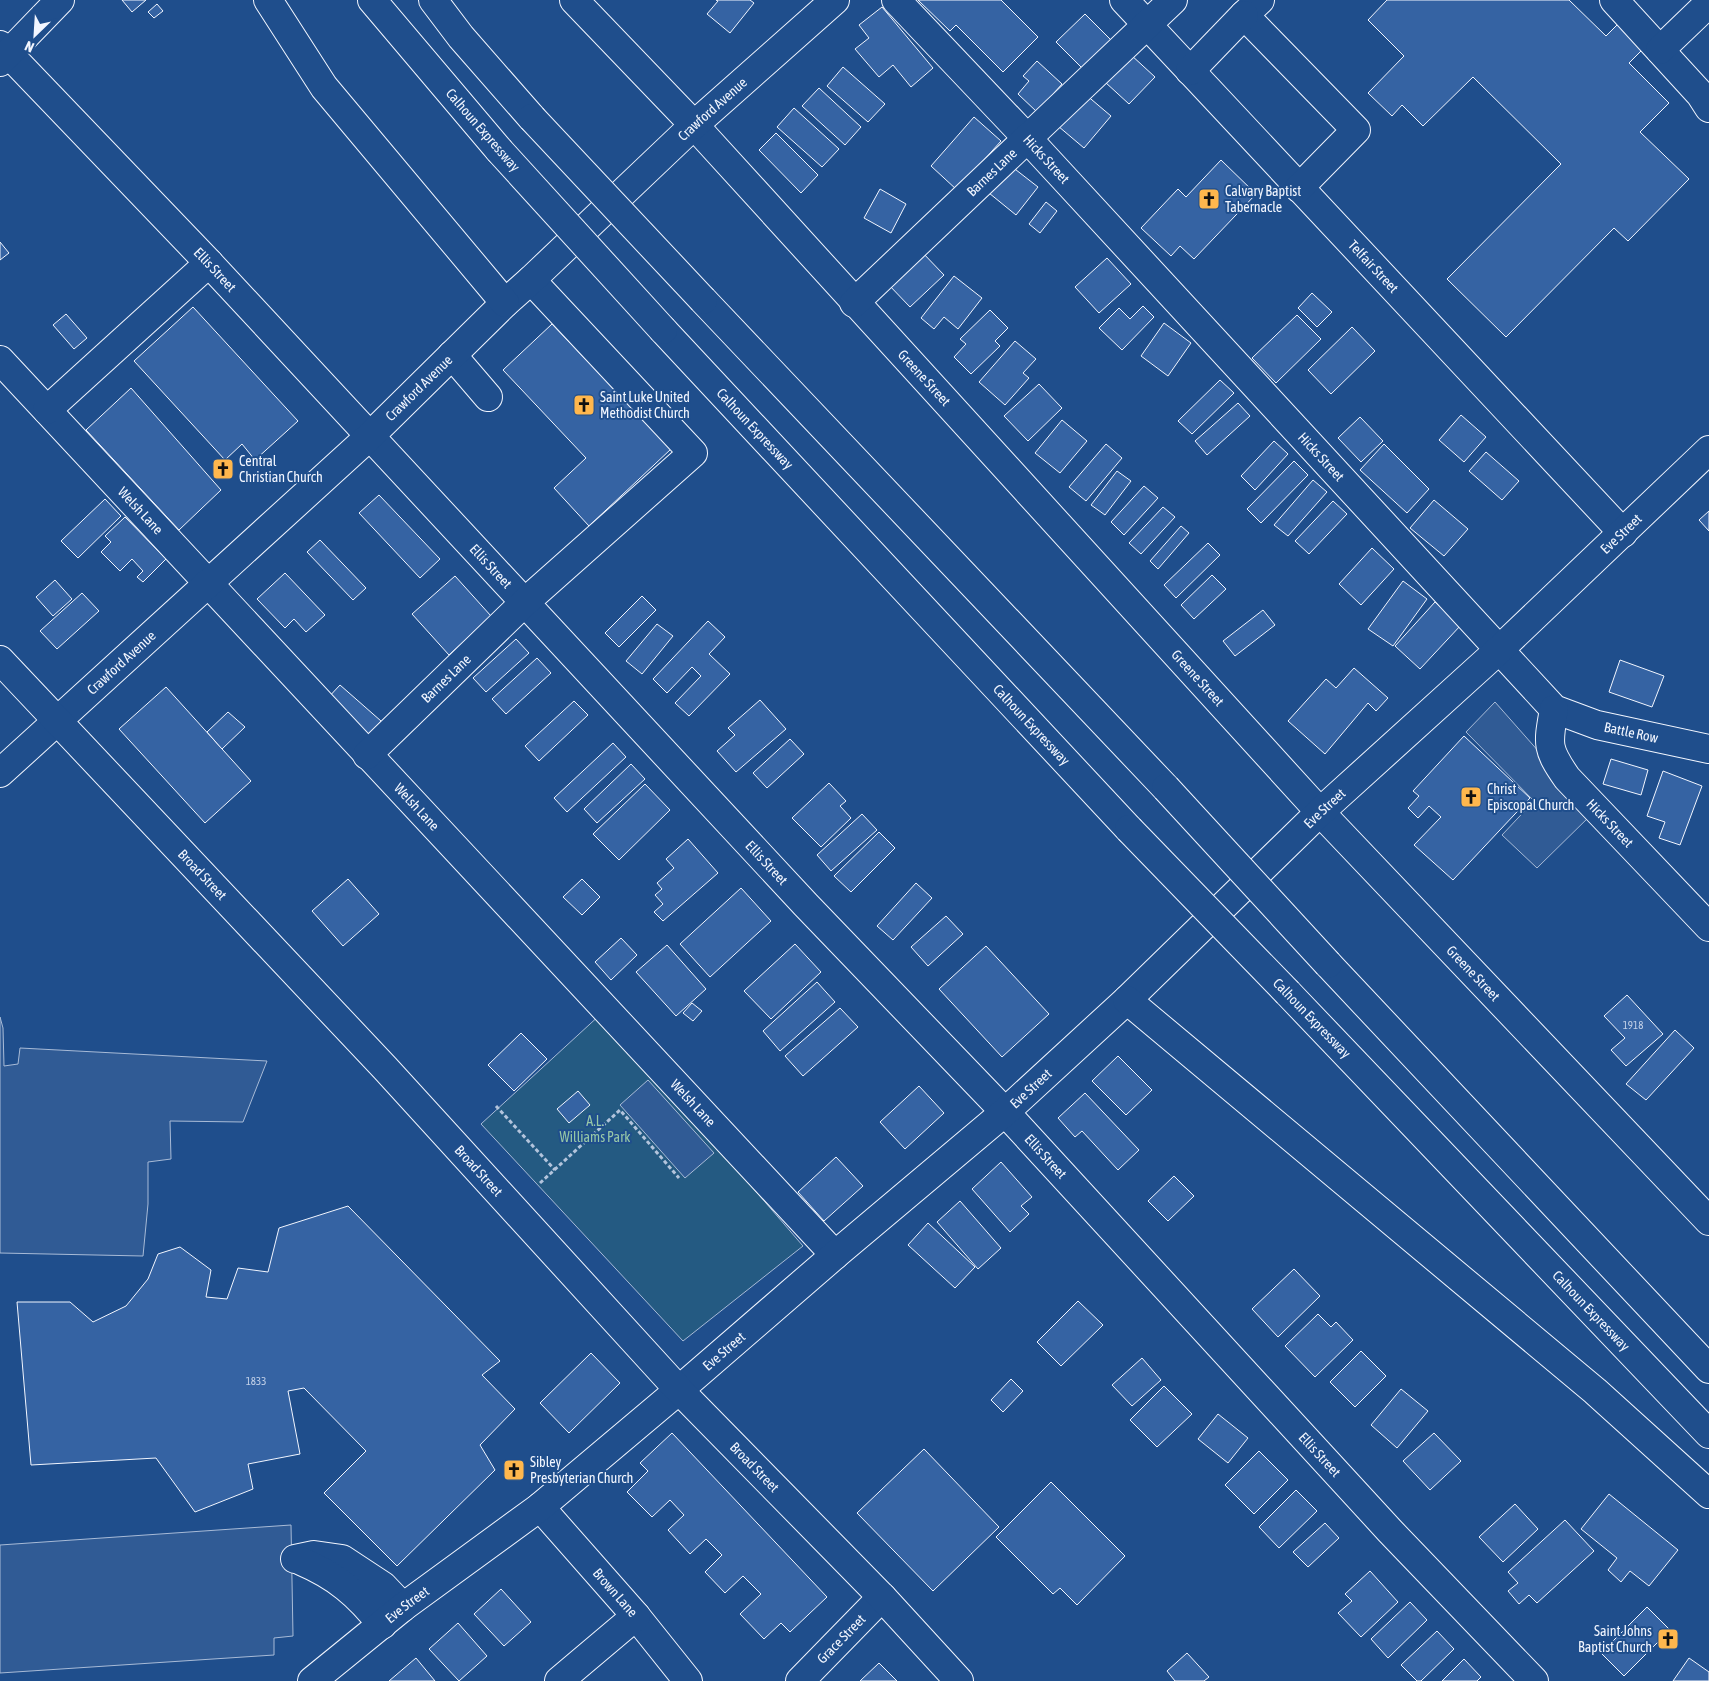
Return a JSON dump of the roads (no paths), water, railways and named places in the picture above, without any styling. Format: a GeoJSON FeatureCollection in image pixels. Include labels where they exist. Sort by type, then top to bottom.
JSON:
{"type":"FeatureCollection","features":[{"type":"Feature","properties":{"kind":"main road"},"geometry":{"type":"LineString","coordinates":[[3,54],[60,0]]}},
{"type":"Feature","properties":{"kind":"main road"},"geometry":{"type":"LineString","coordinates":[[268,0],[324,88],[504,303]]}},
{"type":"Feature","properties":{"kind":"main road","name":"Calhoun Expressway"},"geometry":{"type":"LineString","coordinates":[[372,0],[500,150],[663,330],[1129,829],[1709,1434]]}},
{"type":"Feature","properties":{"kind":"main road"},"geometry":{"type":"LineString","coordinates":[[433,0],[461,36],[532,118],[1166,788],[1328,964],[1709,1369]]}},
{"type":"Feature","properties":{"kind":"main road","name":"Greene Street"},"geometry":{"type":"LineString","coordinates":[[574,0],[694,125],[854,303],[1320,812],[1709,1221]]}},
{"type":"Feature","properties":{"kind":"main road","name":"Crawford Avenue"},"geometry":{"type":"LineString","coordinates":[[0,774],[370,436],[504,303],[531,280],[694,125],[835,0]]}},
{"type":"Feature","properties":{"kind":"main road","name":"Hicks Street"},"geometry":{"type":"LineString","coordinates":[[896,0],[1027,138],[1554,709],[1548,740],[1554,759],[1567,778],[1709,927]]}},
{"type":"Feature","properties":{"kind":"main road","name":"Telfair Street"},"geometry":{"type":"LineString","coordinates":[[1124,0],[1623,533]]}},
{"type":"Feature","properties":{"kind":"main road","name":"Barnes Lane"},"geometry":{"type":"LineString","coordinates":[[854,303],[1148,26],[1173,0]]}},
{"type":"Feature","properties":{"kind":"main road"},"geometry":{"type":"LineString","coordinates":[[1614,0],[1706,96]]}},
{"type":"Feature","properties":{"kind":"main road"},"geometry":{"type":"LineString","coordinates":[[1660,50],[1709,3]]}},
{"type":"Feature","properties":{"kind":"main road"},"geometry":{"type":"LineString","coordinates":[[1190,71],[1252,8],[1356,130],[1299,188]]}},
{"type":"Feature","properties":{"kind":"main road","name":"Ellis Street"},"geometry":{"type":"LineString","coordinates":[[3,54],[210,263],[806,905],[1005,1112],[1390,1531],[1534,1681]]}},
{"type":"Feature","properties":{"kind":"main road"},"geometry":{"type":"LineString","coordinates":[[47,410],[210,263]]}},
{"type":"Feature","properties":{"kind":"main road","name":"Barnes Lane"},"geometry":{"type":"LineString","coordinates":[[367,755],[524,602],[693,453],[531,280]]}},
{"type":"Feature","properties":{"kind":"main road"},"geometry":{"type":"LineString","coordinates":[[452,355],[488,397]]}},
{"type":"Feature","properties":{"kind":"main road","name":"Welsh Lane"},"geometry":{"type":"LineString","coordinates":[[0,360],[835,1254]]}},
{"type":"Feature","properties":{"kind":"main road","name":"Eve Street"},"geometry":{"type":"LineString","coordinates":[[312,1681],[403,1607],[540,1507],[679,1390],[835,1254],[1005,1112],[1127,1000],[1320,812],[1500,649],[1709,450]]}},
{"type":"Feature","properties":{"kind":"main road","name":"Broad Street"},"geometry":{"type":"LineString","coordinates":[[0,660],[385,1068],[679,1390],[882,1598],[959,1681]]}},
{"type":"Feature","properties":{"kind":"main road","name":"Battle Row"},"geometry":{"type":"LineString","coordinates":[[1554,709],[1597,725],[1709,749]]}},
{"type":"Feature","properties":{"kind":"main road"},"geometry":{"type":"LineString","coordinates":[[1127,1000],[1595,1391],[1709,1494]]}},
{"type":"Feature","properties":{"kind":"main road","name":"Brown Lane"},"geometry":{"type":"LineString","coordinates":[[540,1507],[636,1616],[688,1681]]}},
{"type":"Feature","properties":{"kind":"main road"},"geometry":{"type":"LineString","coordinates":[[382,1625],[344,1584],[320,1569],[295,1559],[314,1555],[342,1560],[383,1586],[403,1607]]}},
{"type":"Feature","properties":{"kind":"main road","name":"Grace Street"},"geometry":{"type":"LineString","coordinates":[[800,1681],[882,1598]]}},
{"type":"Feature","properties":{"kind":"main road"},"geometry":{"type":"LineString","coordinates":[[559,1681],[636,1616]]}},
{"type":"Feature","properties":{"kind":"place","name":"Calvary Baptist Tabernacle"},"geometry":{"type":"Point","coordinates":[1209,199]}},
{"type":"Feature","properties":{"kind":"place","name":"Saint Luke United Methodist Church"},"geometry":{"type":"Point","coordinates":[584,405]}},
{"type":"Feature","properties":{"kind":"place","name":"Central Christian Church"},"geometry":{"type":"Point","coordinates":[223,469]}},
{"type":"Feature","properties":{"kind":"place","name":"Christ Episcopal Church"},"geometry":{"type":"Point","coordinates":[1471,797]}},
{"type":"Feature","properties":{"kind":"place","name":"Sibley Presbyterian Church"},"geometry":{"type":"Point","coordinates":[514,1470]}},
{"type":"Feature","properties":{"kind":"place","name":"Saint Johns Baptist Church"},"geometry":{"type":"Point","coordinates":[1668,1639]}},
{"type":"Feature","properties":{"kind":"park label","name":"A.L. Williams Park"},"geometry":{"type":"Point","coordinates":[595,1130]}}]}
